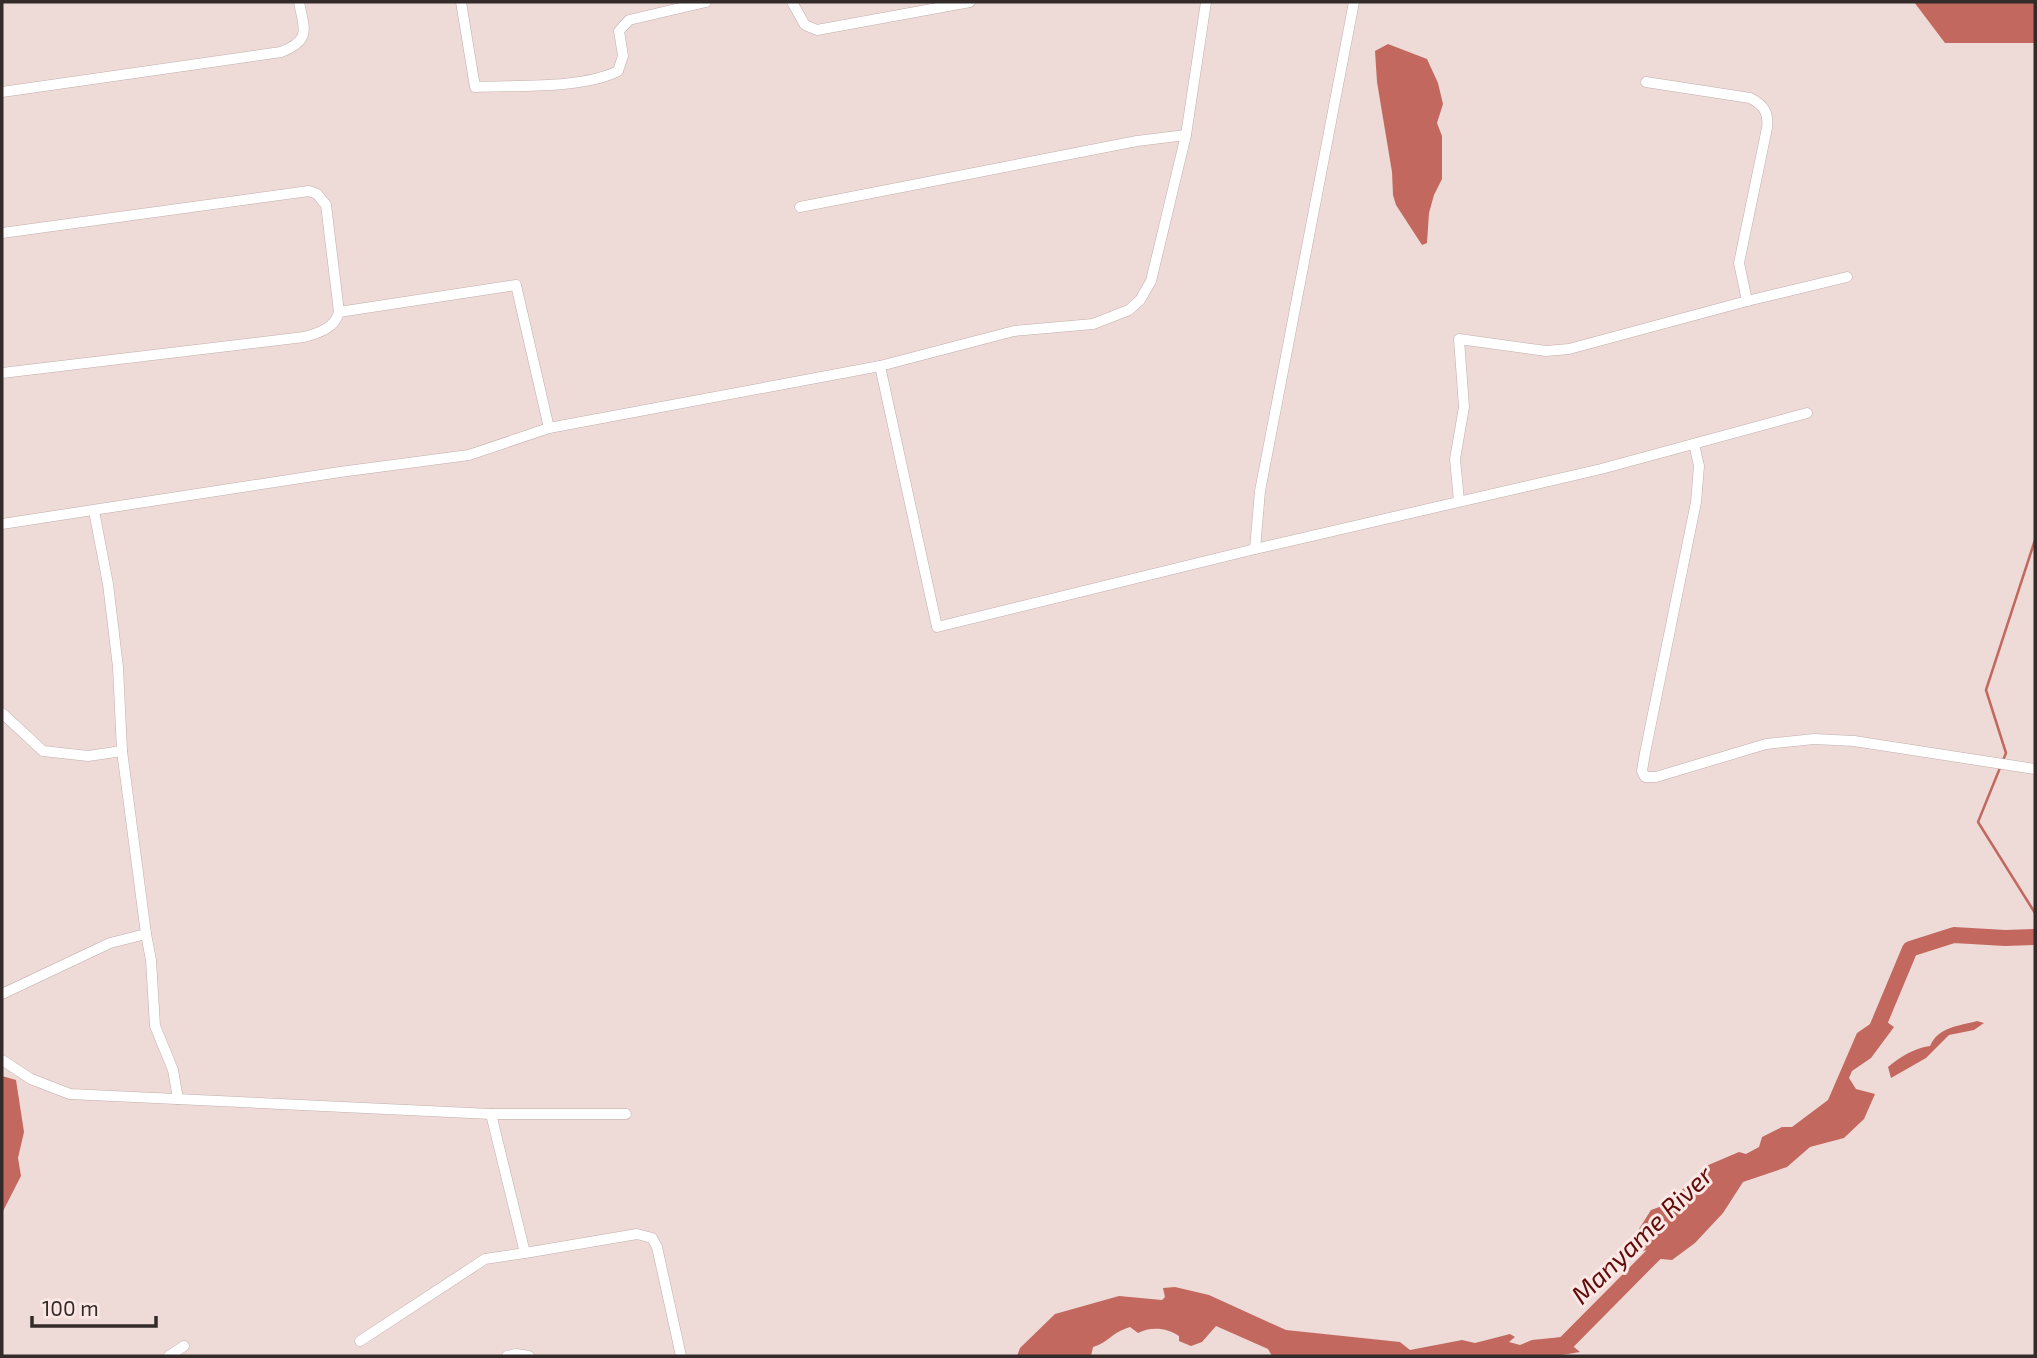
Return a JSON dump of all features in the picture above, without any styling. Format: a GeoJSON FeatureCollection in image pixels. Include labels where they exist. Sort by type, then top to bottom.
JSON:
{"type":"FeatureCollection","features":[{"type":"Feature","properties":{"kind":"street"},"geometry":{"type":"LineString","coordinates":[[2,92],[281,52],[301,42],[304,37],[299,2]]}},
{"type":"Feature","properties":{"kind":"street"},"geometry":{"type":"LineString","coordinates":[[461,2],[475,87],[568,83],[604,78],[618,71],[623,56],[619,31],[629,20],[705,2]]}},
{"type":"Feature","properties":{"kind":"street"},"geometry":{"type":"LineString","coordinates":[[792,2],[805,25],[817,30],[970,2]]}},
{"type":"Feature","properties":{"kind":"street"},"geometry":{"type":"LineString","coordinates":[[2,524],[340,472],[470,455],[549,428],[880,366],[1014,331],[1093,324],[1129,310],[1140,300],[1151,281],[1186,135],[1206,2]]}},
{"type":"Feature","properties":{"kind":"street"},"geometry":{"type":"LineString","coordinates":[[1255,549],[1260,491],[1354,2]]}},
{"type":"Feature","properties":{"kind":"street"},"geometry":{"type":"LineString","coordinates":[[1646,82],[1751,98],[1766,112],[1767,128],[1739,263],[1747,301]]}},
{"type":"Feature","properties":{"kind":"street"},"geometry":{"type":"LineString","coordinates":[[800,207],[1137,141],[1186,135]]}},
{"type":"Feature","properties":{"kind":"street"},"geometry":{"type":"LineString","coordinates":[[2,233],[309,191],[317,194],[326,205],[338,312],[332,325],[319,333],[304,337],[2,373]]}},
{"type":"Feature","properties":{"kind":"street"},"geometry":{"type":"LineString","coordinates":[[1459,501],[1455,459],[1464,407],[1459,339],[1556,351],[1847,277]]}},
{"type":"Feature","properties":{"kind":"street"},"geometry":{"type":"LineString","coordinates":[[338,312],[516,285],[549,428]]}},
{"type":"Feature","properties":{"kind":"street"},"geometry":{"type":"LineString","coordinates":[[880,366],[937,627],[1255,549],[1601,469],[1807,413]]}},
{"type":"Feature","properties":{"kind":"street"},"geometry":{"type":"LineString","coordinates":[[1694,444],[1699,466],[1696,502],[1645,753],[1642,771],[1645,777],[1656,777],[1766,744],[1814,739],[1854,741],[2035,769]]}},
{"type":"Feature","properties":{"kind":"street"},"geometry":{"type":"LineString","coordinates":[[94,510],[108,584],[118,667],[122,751],[151,960],[155,1026],[173,1070],[178,1099]]}},
{"type":"Feature","properties":{"kind":"street"},"geometry":{"type":"LineString","coordinates":[[2,713],[43,751],[88,756],[122,751]]}},
{"type":"Feature","properties":{"kind":"street"},"geometry":{"type":"LineString","coordinates":[[2,994],[110,943],[146,934]]}},
{"type":"Feature","properties":{"kind":"street"},"geometry":{"type":"LineString","coordinates":[[2,1060],[31,1079],[70,1094],[491,1114],[626,1114]]}},
{"type":"Feature","properties":{"kind":"street"},"geometry":{"type":"LineString","coordinates":[[491,1114],[525,1253]]}},
{"type":"Feature","properties":{"kind":"street"},"geometry":{"type":"LineString","coordinates":[[360,1341],[485,1259],[637,1234],[648,1236],[657,1247],[681,1356]]}},
{"type":"Feature","properties":{"kind":"street"},"geometry":{"type":"LineString","coordinates":[[169,1356],[184,1346]]}},
{"type":"Feature","properties":{"kind":"street"},"geometry":{"type":"LineString","coordinates":[[506,1356],[529,1356]]}},
{"type":"Feature","properties":{"kind":"water"},"geometry":{"type":"Polygon","coordinates":[[[1914,2],[2035,2],[2035,43],[1945,43],[1914,2]]]}},
{"type":"Feature","properties":{"kind":"water"},"geometry":{"type":"Polygon","coordinates":[[[1388,44],[1427,59],[1438,83],[1443,104],[1437,123],[1442,136],[1442,179],[1429,213],[1427,243],[1422,245],[1396,205],[1393,195],[1375,51],[1388,44]]]}},
{"type":"Feature","properties":{"kind":"water"},"geometry":{"type":"Polygon","coordinates":[[[1876,1020],[1887,1022],[1894,1027],[1871,1058],[1852,1071],[1849,1078],[1856,1089],[1875,1094],[1864,1119],[1844,1138],[1810,1147],[1787,1167],[1743,1182],[1723,1213],[1695,1243],[1672,1260],[1661,1259],[1649,1250],[1642,1251],[1638,1245],[1639,1229],[1651,1210],[1662,1206],[1684,1188],[1690,1197],[1696,1194],[1706,1166],[1739,1152],[1746,1154],[1759,1147],[1762,1137],[1782,1127],[1792,1127],[1828,1100],[1857,1033],[1876,1020]]]}},
{"type":"Feature","properties":{"kind":"water"},"geometry":{"type":"Polygon","coordinates":[[[1977,1021],[1984,1023],[1974,1030],[1949,1035],[1926,1058],[1891,1078],[1888,1067],[1897,1060],[1930,1046],[1944,1031],[1977,1021]]]}},
{"type":"Feature","properties":{"kind":"water"},"geometry":{"type":"Polygon","coordinates":[[[2,1076],[16,1080],[24,1132],[18,1158],[21,1176],[2,1213],[2,1076]]]}},
{"type":"Feature","properties":{"kind":"water"},"geometry":{"type":"Polygon","coordinates":[[[1175,1287],[1209,1295],[1286,1330],[1400,1342],[1410,1350],[1462,1340],[1475,1343],[1510,1334],[1515,1337],[1509,1342],[1520,1345],[1532,1340],[1562,1337],[1580,1352],[1556,1356],[1272,1356],[1268,1349],[1216,1326],[1202,1342],[1191,1346],[1179,1341],[1179,1336],[1170,1331],[1154,1329],[1138,1333],[1130,1327],[1093,1347],[1091,1356],[1017,1356],[1020,1348],[1055,1314],[1119,1296],[1162,1300],[1165,1297],[1163,1288],[1175,1287]]]}},
{"type":"Feature","properties":{"kind":"waterway"},"geometry":{"type":"LineString","coordinates":[[2035,540],[1986,690],[2006,753],[1978,822],[2035,913]]}},
{"type":"Feature","properties":{"kind":"waterway","name":"Manyame River"},"geometry":{"type":"LineString","coordinates":[[1870,1038],[1877,1028],[1910,949],[1954,935],[2035,937]]}},
{"type":"Feature","properties":{"kind":"waterway","name":"Manyame River"},"geometry":{"type":"LineString","coordinates":[[1549,1347],[1564,1345],[1668,1240]]}}]}
